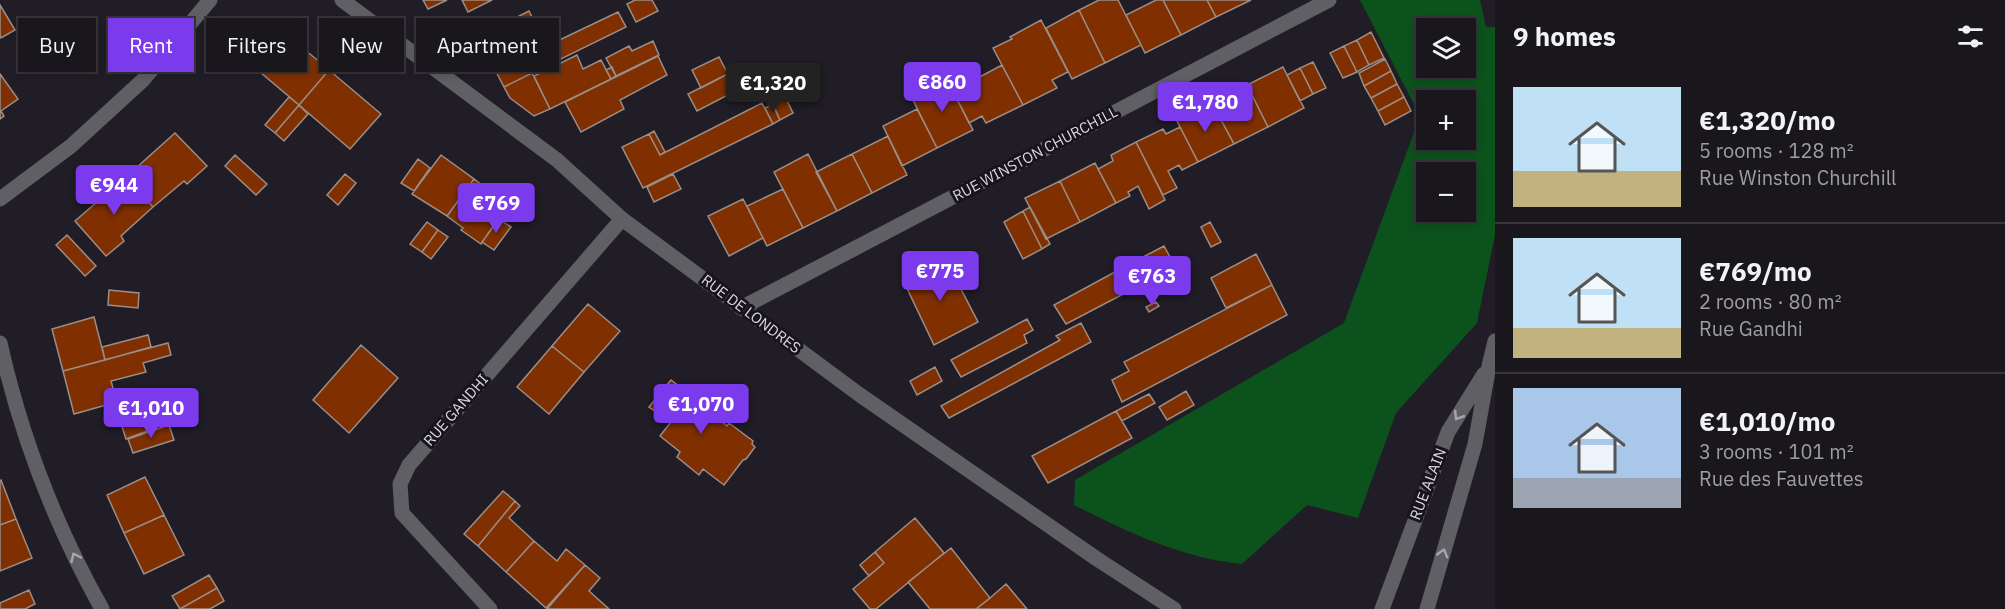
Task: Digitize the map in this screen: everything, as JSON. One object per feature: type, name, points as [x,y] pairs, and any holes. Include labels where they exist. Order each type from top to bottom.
[{"type":"street","points":[[0,199],[71,146],[143,80],[210,0]]},
{"type":"street","name":"RUE DE LONDRES","points":[[342,0],[557,160],[622,219],[869,402],[1097,559],[1174,609]]},
{"type":"street","name":"RUE WINSTON CHURCHILL","points":[[741,308],[1329,0]]},
{"type":"street","name":"RUE GANDHI","points":[[490,609],[402,513],[400,484],[409,465],[622,219]]},
{"type":"street","name":"RUE ALAIN","points":[[1427,609],[1475,444],[1495,341]]},
{"type":"street","points":[[0,343],[22,426],[51,507],[102,609]]},
{"type":"street","name":"RUE ALAIN","points":[[1382,609],[1448,432],[1489,366]]},
{"type":"green space","points":[[1360,0],[1480,0],[1486,27],[1495,27],[1495,235],[1477,323],[1396,413],[1358,518],[1307,505],[1242,564],[1176,550],[1114,525],[1074,505],[1075,480],[1344,323],[1416,127],[1416,150],[1476,150],[1476,90],[1416,90],[1416,108]]},
{"type":"building","points":[[423,0],[447,0],[428,9]]},
{"type":"building","points":[[462,0],[492,0],[468,12]]},
{"type":"building","points":[[635,0],[652,0],[658,11],[636,22],[627,4]]},
{"type":"building","points":[[1099,0],[1118,0],[1141,45],[1105,63],[1079,10]]},
{"type":"building","points":[[1156,0],[1163,0],[1181,35],[1145,53],[1126,15]]},
{"type":"building","points":[[1163,0],[1207,0],[1216,17],[1181,35]]},
{"type":"building","points":[[1207,0],[1251,0],[1216,17]]},
{"type":"building","points":[[0,5],[15,30],[1,38],[0,35]]},
{"type":"building","points":[[1079,10],[1105,63],[1072,79],[1046,28]]},
{"type":"building","points":[[529,11],[533,18],[515,18]]},
{"type":"building","points":[[618,12],[626,27],[559,60],[559,40]]},
{"type":"building","points":[[1041,20],[1068,72],[1052,80],[1057,88],[1023,105],[993,48]]},
{"type":"building","points":[[1371,32],[1384,58],[1369,65],[1357,40]]},
{"type":"building","points":[[1357,40],[1369,65],[1357,72],[1344,46]]},
{"type":"building","points":[[653,41],[659,55],[616,76],[606,58],[629,46],[632,51]]},
{"type":"building","points":[[1344,46],[1357,72],[1343,78],[1330,53]]},
{"type":"building","points":[[307,51],[319,62],[319,72],[327,72],[299,105],[260,72],[307,72]]},
{"type":"building","points":[[577,55],[583,69],[601,60],[611,79],[550,109],[534,76],[542,72],[559,72],[559,64]]},
{"type":"building","points":[[658,56],[667,75],[620,100],[624,109],[581,132],[565,102]]},
{"type":"building","points":[[719,57],[728,74],[701,88],[692,70]]},
{"type":"building","points":[[1385,59],[1391,71],[1364,86],[1359,73]]},
{"type":"building","points":[[1313,62],[1326,88],[1313,94],[1300,68]]},
{"type":"building","points":[[1002,65],[1023,105],[986,123],[982,116],[969,123],[953,91]]},
{"type":"building","points":[[743,66],[751,83],[697,111],[688,94]]},
{"type":"building","points":[[612,67],[616,76],[611,79],[606,70]]},
{"type":"building","points":[[1283,67],[1304,108],[1268,127],[1247,85]]},
{"type":"building","points":[[1300,68],[1313,94],[1300,101],[1287,75]]},
{"type":"building","points":[[1391,71],[1397,84],[1371,98],[1364,86]]},
{"type":"building","points":[[327,72],[331,72],[381,114],[350,149],[299,105]]},
{"type":"building","points":[[496,72],[534,72],[504,87]]},
{"type":"building","points":[[532,73],[550,109],[534,116],[510,98],[504,87]]},
{"type":"building","points":[[0,74],[18,99],[1,111],[4,116],[0,119]]},
{"type":"building","points":[[946,78],[973,130],[937,148],[911,96]]},
{"type":"building","points":[[1397,84],[1404,97],[1378,111],[1371,98]]},
{"type":"building","points":[[1247,85],[1268,127],[1234,144],[1212,103]]},
{"type":"building","points":[[783,93],[793,113],[780,120],[770,99]]},
{"type":"building","points":[[289,97],[299,105],[275,133],[265,125]]},
{"type":"building","points":[[1404,97],[1411,111],[1385,125],[1378,111]]},
{"type":"building","points":[[762,103],[773,124],[643,188],[622,147],[649,134],[660,155]]},
{"type":"building","points":[[1212,103],[1234,144],[1198,162],[1177,121]]},
{"type":"building","points":[[773,104],[780,120],[773,124],[765,108]]},
{"type":"building","points":[[299,105],[308,114],[284,141],[275,133]]},
{"type":"building","points":[[917,109],[937,148],[902,166],[883,126]]},
{"type":"building","points":[[1180,127],[1198,162],[1182,170],[1179,165],[1168,171],[1177,188],[1163,195],[1136,142],[1163,129],[1166,134]]},
{"type":"building","points":[[654,131],[665,152],[660,155],[649,134]]},
{"type":"building","points":[[175,133],[207,166],[187,184],[184,181],[153,207],[126,177]]},
{"type":"building","points":[[888,136],[907,175],[872,193],[852,154]]},
{"type":"building","points":[[1136,142],[1165,200],[1149,209],[1138,186],[1128,192],[1130,196],[1116,203],[1098,169],[1113,161],[1111,155]]},
{"type":"building","points":[[808,154],[837,211],[803,228],[774,172]]},
{"type":"building","points":[[852,154],[872,193],[837,211],[816,172]]},
{"type":"building","points":[[235,155],[267,184],[256,195],[225,166]]},
{"type":"building","points":[[441,155],[474,179],[447,216],[412,194]]},
{"type":"building","points":[[418,159],[430,168],[414,191],[401,183]]},
{"type":"building","points":[[1095,163],[1116,203],[1080,222],[1060,181]]},
{"type":"building","points":[[345,174],[356,183],[338,205],[327,195]]},
{"type":"building","points":[[673,174],[681,189],[654,202],[647,187]]},
{"type":"building","points":[[126,177],[153,207],[121,236],[124,241],[106,256],[75,221]]},
{"type":"building","points":[[474,179],[508,204],[481,244],[461,230],[463,228],[447,216]]},
{"type":"building","points":[[1060,181],[1080,222],[1046,239],[1025,198]]},
{"type":"building","points":[[783,189],[803,228],[767,246],[747,206]]},
{"type":"building","points":[[743,199],[763,238],[729,256],[708,216]]},
{"type":"building","points":[[1030,207],[1050,244],[1042,249],[1023,211]]},
{"type":"building","points":[[1023,211],[1042,249],[1023,259],[1004,222]]},
{"type":"building","points":[[499,219],[511,227],[494,250],[482,242]]},
{"type":"building","points":[[427,222],[438,230],[422,252],[410,244]]},
{"type":"building","points":[[1210,222],[1221,242],[1211,247],[1201,227]]},
{"type":"building","points":[[438,230],[448,237],[431,259],[422,252]]},
{"type":"building","points":[[67,235],[96,266],[85,276],[56,245]]},
{"type":"building","points":[[1164,246],[1170,257],[1130,278],[1124,267]]},
{"type":"building","points":[[1256,254],[1272,285],[1226,308],[1211,278]]},
{"type":"building","points":[[944,257],[948,264],[941,268],[937,261]]},
{"type":"building","points":[[937,261],[941,268],[948,264],[978,322],[934,345],[903,280]]},
{"type":"building","points":[[1124,267],[1135,288],[1066,324],[1054,305]]},
{"type":"building","points":[[1272,285],[1287,315],[1122,402],[1112,380],[1129,371],[1124,362]]},
{"type":"building","points":[[109,290],[139,293],[138,308],[108,305]]},
{"type":"building","points":[[1156,302],[1159,306],[1149,312],[1146,307]]},
{"type":"building","points":[[588,304],[620,331],[584,372],[552,346]]},
{"type":"building","points":[[94,317],[105,360],[63,371],[52,329]]},
{"type":"building","points":[[1027,319],[1033,330],[1024,335],[1027,343],[961,377],[951,360]]},
{"type":"building","points":[[1081,323],[1091,342],[949,418],[941,406],[1060,340],[1056,336]]},
{"type":"building","points":[[148,335],[151,347],[105,360],[102,347]]},
{"type":"building","points":[[168,343],[171,355],[143,363],[146,372],[111,381],[117,402],[74,414],[63,371]]},
{"type":"building","points":[[361,345],[398,378],[349,433],[313,400]]},
{"type":"building","points":[[552,346],[584,372],[549,414],[517,387]]},
{"type":"building","points":[[935,367],[942,381],[917,395],[910,381]]},
{"type":"building","points":[[671,380],[712,411],[711,413],[727,426],[729,423],[753,441],[752,444],[755,447],[724,485],[703,469],[699,475],[677,457],[680,452],[660,436],[671,422],[649,407]]},
{"type":"building","points":[[1186,391],[1194,405],[1167,420],[1159,407]]},
{"type":"building","points":[[1149,394],[1155,403],[1122,421],[1116,411]]},
{"type":"building","points":[[144,398],[155,428],[126,439],[116,408]]},
{"type":"building","points":[[1116,411],[1132,438],[1048,483],[1032,456]]},
{"type":"building","points":[[169,425],[174,440],[133,453],[128,439]]},
{"type":"building","points":[[145,477],[164,515],[124,533],[107,495]]},
{"type":"building","points":[[0,481],[16,519],[0,525]]},
{"type":"building","points":[[503,491],[515,501],[478,546],[464,534]]},
{"type":"building","points":[[515,501],[520,506],[509,518],[534,541],[506,572],[478,546]]},
{"type":"building","points":[[164,515],[184,555],[144,574],[124,533]]},
{"type":"building","points":[[915,518],[944,553],[876,609],[870,609],[853,589],[884,563],[875,552]]},
{"type":"building","points":[[16,519],[32,558],[0,571],[0,525]]},
{"type":"building","points":[[534,541],[557,561],[566,549],[585,565],[546,608],[506,572]]},
{"type":"building","points":[[951,548],[990,598],[976,609],[930,609],[908,582]]},
{"type":"building","points":[[875,552],[884,563],[869,576],[860,565]]},
{"type":"building","points":[[585,565],[600,578],[589,591],[609,609],[547,609]]},
{"type":"building","points":[[209,575],[217,588],[180,609],[172,596]]},
{"type":"building","points":[[1006,584],[1027,609],[976,609],[990,598]]},
{"type":"building","points":[[217,588],[224,601],[210,609],[180,609]]},
{"type":"building","points":[[29,590],[35,604],[25,609],[0,609],[0,603]]}]
